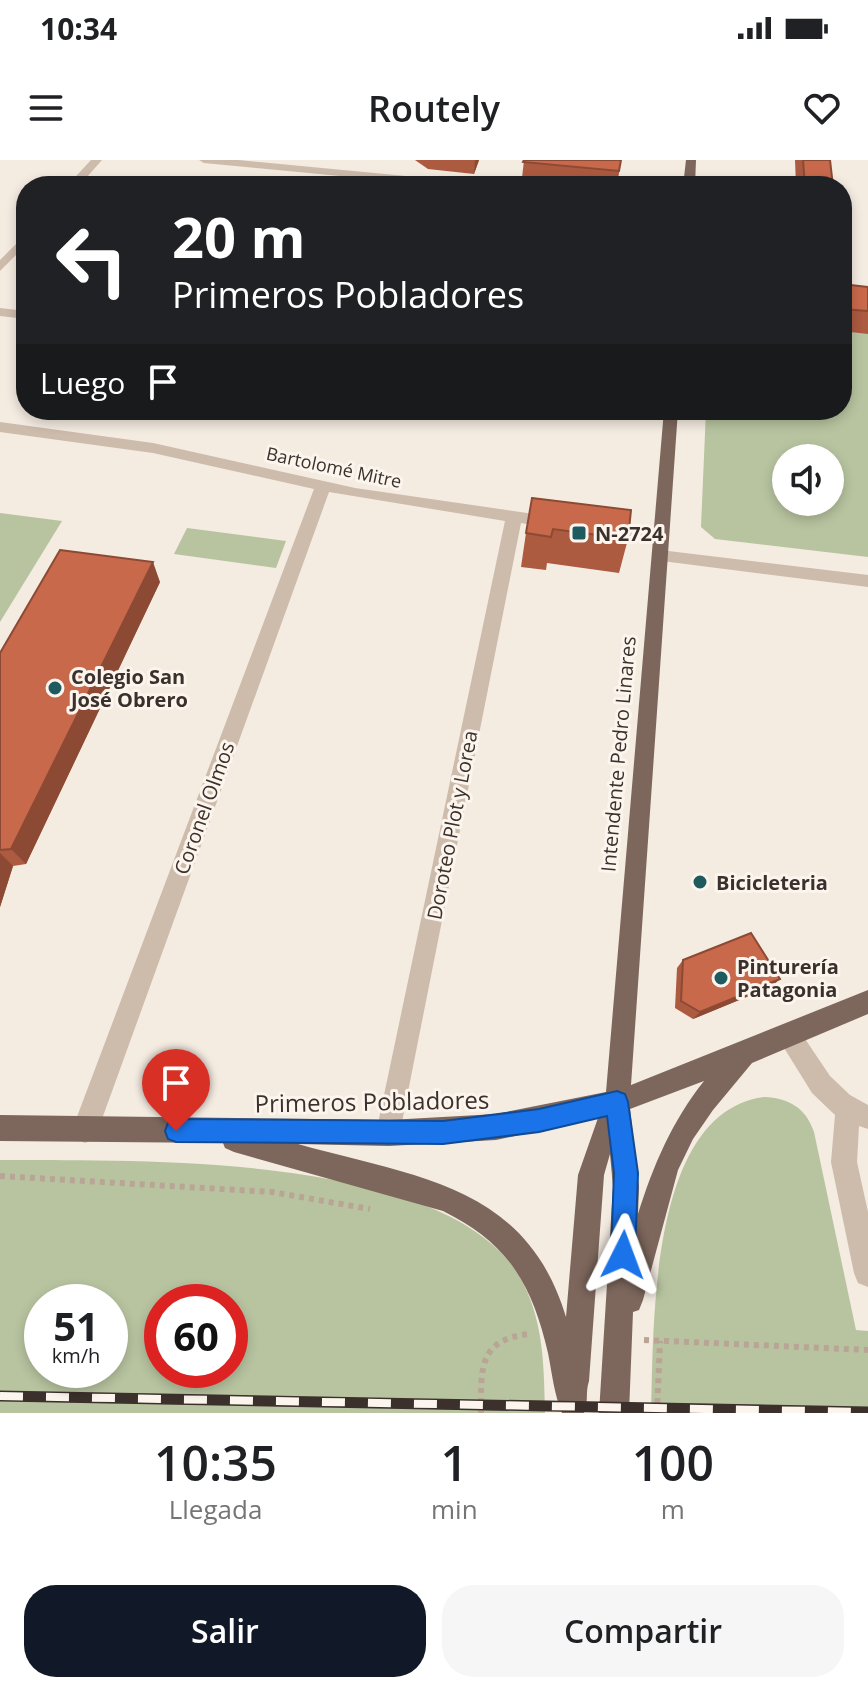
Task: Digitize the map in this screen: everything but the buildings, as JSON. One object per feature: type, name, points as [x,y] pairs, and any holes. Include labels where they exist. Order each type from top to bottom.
[{"type":"main road","name":"Intendente Pedro Linares","points":[[614,1413],[626,1187],[617,1102],[670,420]]},
{"type":"main road","name":"Primeros Pobladores","points":[[0,1128],[389,1133],[496,1127],[617,1102],[744,1054],[868,1002]]},
{"type":"main road","points":[[619,1338],[659,1187],[675,1148],[696,1111],[744,1054]]},
{"type":"main road","name":"Intendente Pedro Linares","points":[[573,1409],[591,1175],[617,1102]]},
{"type":"main road","points":[[207,1131],[447,1199],[497,1225],[521,1252],[541,1284],[555,1319],[573,1409]]},
{"type":"street","points":[[82,176],[97,160]]},
{"type":"street","points":[[204,160],[380,176]]},
{"type":"street","points":[[0,267],[16,249]]},
{"type":"street","name":"Bartolomé Mitre","points":[[0,427],[153,448],[323,487],[580,526],[661,546],[868,581]]},
{"type":"street","name":"Coronel Olmos","points":[[85,1130],[323,487]]},
{"type":"street","name":"Doroteo Plot y Lorea","points":[[389,1133],[514,517]]},
{"type":"street","points":[[789,1035],[831,1099],[858,1114],[843,1136],[844,1162],[868,1273]]},
{"type":"path","points":[[0,1176],[272,1192],[381,1212]]},
{"type":"path","points":[[481,1413],[481,1369],[493,1345],[519,1334],[541,1334]]},
{"type":"path","points":[[657,1413],[656,1340],[868,1350]]},
{"type":"green space","points":[[852,307],[868,309],[868,557],[715,539],[701,527],[706,420],[852,420]]},
{"type":"green space","points":[[0,513],[62,521],[0,622]]},
{"type":"green space","points":[[187,528],[286,541],[276,568],[174,554]]},
{"type":"green space","points":[[764,1097],[795,1106],[814,1132],[856,1330],[868,1331],[868,1413],[651,1413],[657,1280],[665,1229],[678,1181],[698,1141],[726,1111]]},
{"type":"green space","points":[[0,1160],[205,1164],[285,1172],[362,1186],[431,1208],[487,1240],[523,1283],[535,1314],[542,1347],[545,1413],[0,1413]]},
{"type":"railway","points":[[0,1396],[868,1412]]},
{"type":"place","name":"N-2724","points":[[579,533]]},
{"type":"place","name":"Colegio San José Obrero","points":[[55,688]]},
{"type":"place","name":"Bicicleteria","points":[[700,882]]},
{"type":"place","name":"Pinturería Patagonia","points":[[721,978]]},
{"type":"route","points":[[176,1131],[443,1133],[539,1121],[617,1102],[626,1173],[623,1255]]}]
